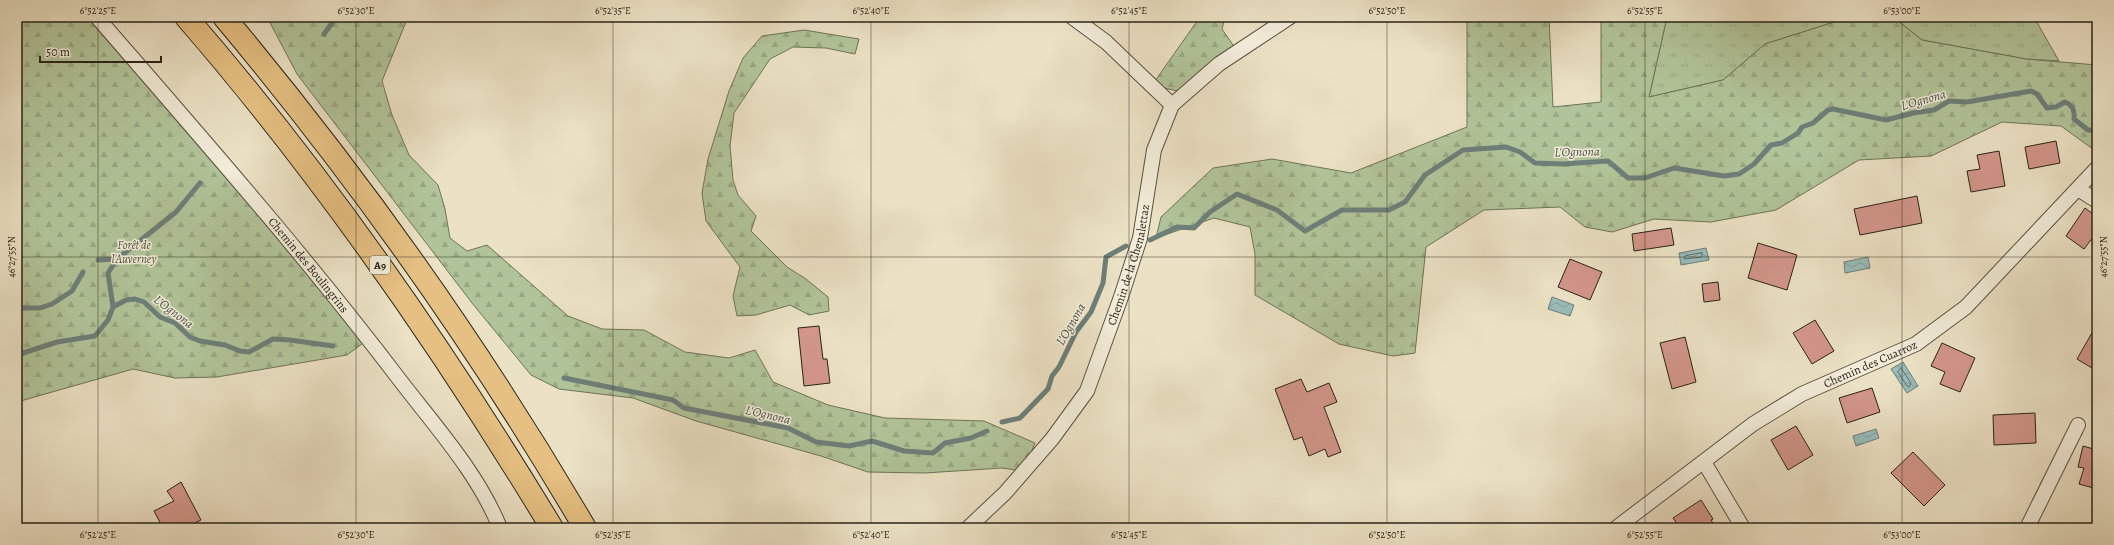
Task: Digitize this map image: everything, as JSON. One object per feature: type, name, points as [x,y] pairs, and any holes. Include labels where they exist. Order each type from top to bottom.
[{"type":"highway","name":"A9","points":[[186,17],[288,142],[374,256],[468,393],[552,528]]},
{"type":"highway","name":"A9","points":[[224,17],[311,123],[423,276],[512,407],[585,528]]},
{"type":"street","name":"Chemin des Boulingrins","points":[[97,17],[285,235],[361,329],[483,492],[500,528]]},
{"type":"street","points":[[1072,17],[1106,42],[1172,105]]},
{"type":"street","name":"Chemin de la Chenalettaz","points":[[968,528],[1015,482],[1052,439],[1087,391],[1119,305],[1140,238],[1154,150],[1172,105],[1219,64],[1290,17]]},
{"type":"street","name":"Chemin des Cuarroz","points":[[1616,528],[1753,424],[1802,394],[1916,344],[1941,327],[1966,307],[2097,168]]},
{"type":"street","points":[[2078,189],[2097,201]]},
{"type":"street","points":[[2027,528],[2078,425]]},
{"type":"street","points":[[1704,462],[1743,528]]},
{"type":"green space","name":"Forêt de l'Auverney","points":[[17,17],[87,17],[366,341],[347,355],[217,377],[175,378],[133,369],[17,402]]},
{"type":"green space","points":[[267,17],[408,17],[382,81],[392,115],[409,155],[438,185],[445,209],[450,238],[467,251],[487,245],[568,316],[602,329],[644,330],[685,352],[729,358],[755,350],[773,382],[828,405],[885,418],[984,421],[1035,443],[1024,471],[1002,468],[925,473],[868,472],[821,456],[696,421],[633,398],[559,389],[531,375],[472,303],[297,74]]},
{"type":"green space","points":[[1200,17],[1225,17],[1222,29],[1233,45],[1233,50],[1178,91],[1164,88],[1155,81]]},
{"type":"green space","points":[[1467,17],[1549,17],[1553,107],[1601,102],[1601,17],[1667,17],[1649,97],[1723,80],[1765,44],[1850,17],[1893,17],[1922,40],[2026,59],[2097,65],[2097,152],[2061,126],[2002,122],[1931,156],[1859,160],[1776,210],[1711,222],[1654,219],[1612,232],[1585,227],[1560,207],[1484,210],[1426,247],[1415,353],[1393,356],[1339,344],[1255,295],[1255,254],[1250,227],[1214,218],[1156,238],[1161,217],[1213,168],[1272,159],[1351,173],[1467,127]]},
{"type":"green space","points":[[1667,17],[1850,17],[1765,44],[1723,80],[1649,97]]},
{"type":"green space","points":[[1893,17],[2034,17],[2059,61],[2026,59],[1922,40]]},
{"type":"green space","points":[[804,30],[859,39],[855,54],[826,48],[793,47],[770,59],[734,113],[730,146],[733,180],[738,195],[756,216],[751,231],[787,267],[806,279],[828,297],[829,311],[809,315],[790,305],[756,315],[737,316],[733,296],[740,267],[706,221],[702,193],[708,159],[729,91],[743,58],[762,36]]},
{"type":"water","points":[[1706,248],[1709,260],[1681,265],[1679,253]]},
{"type":"water","points":[[1868,257],[1870,268],[1845,273],[1844,262]]},
{"type":"water","points":[[1552,297],[1574,305],[1570,316],[1548,309]]},
{"type":"water","points":[[1903,362],[1918,386],[1907,393],[1891,369]]},
{"type":"water","points":[[1876,429],[1879,438],[1856,446],[1853,436]]},
{"type":"building","points":[[2056,141],[2060,163],[2029,169],[2025,147]]},
{"type":"building","points":[[1999,151],[2005,186],[1971,192],[1967,171],[1980,169],[1977,155]]},
{"type":"building","points":[[1917,196],[1922,223],[1860,235],[1854,209]]},
{"type":"building","points":[[2085,208],[2097,217],[2097,232],[2084,249],[2066,236]]},
{"type":"building","points":[[1671,228],[1674,245],[1634,251],[1632,234]]},
{"type":"building","points":[[1758,243],[1797,255],[1787,290],[1748,278]]},
{"type":"building","points":[[1570,259],[1602,272],[1590,300],[1558,287]]},
{"type":"building","points":[[1718,282],[1720,300],[1704,302],[1702,284]]},
{"type":"building","points":[[1815,320],[1834,351],[1812,364],[1793,333]]},
{"type":"building","points":[[2097,324],[2097,371],[2077,359]]},
{"type":"building","points":[[819,326],[823,359],[827,359],[830,383],[804,386],[798,328]]},
{"type":"building","points":[[1685,337],[1696,382],[1672,389],[1660,343]]},
{"type":"building","points":[[1942,343],[1975,358],[1960,392],[1940,384],[1945,372],[1931,366]]},
{"type":"building","points":[[1301,379],[1307,392],[1329,383],[1337,402],[1324,407],[1341,452],[1328,457],[1325,449],[1309,456],[1302,437],[1294,440],[1275,389]]},
{"type":"building","points":[[1872,388],[1880,412],[1847,423],[1839,398]]},
{"type":"building","points":[[2035,413],[2036,443],[1994,445],[1993,415]]},
{"type":"building","points":[[1796,426],[1813,455],[1788,470],[1771,440]]},
{"type":"building","points":[[2083,446],[2097,450],[2097,489],[2079,484],[2084,468],[2078,467]]},
{"type":"building","points":[[1913,452],[1945,485],[1924,506],[1891,473]]},
{"type":"building","points":[[181,482],[201,520],[184,528],[163,528],[154,511],[174,501],[167,491]]},
{"type":"building","points":[[1701,500],[1713,519],[1711,520],[1716,528],[1680,528],[1673,518]]},
{"type":"waterway","points":[[324,34],[332,23],[333,17]]},
{"type":"waterway","name":"L'Ognona","points":[[1150,240],[1177,227],[1194,228],[1210,212],[1237,194],[1277,210],[1305,231],[1342,210],[1389,210],[1405,202],[1425,175],[1463,150],[1506,147],[1520,152],[1535,163],[1563,164],[1608,161],[1628,178],[1645,178],[1674,168],[1724,176],[1739,174],[1754,164],[1771,145],[1782,143],[1798,133],[1802,127],[1813,123],[1828,110],[1833,109],[1886,120],[1913,113],[1934,110],[1949,101],[1967,102],[2031,91],[2037,94],[2047,108],[2056,107],[2065,102],[2068,103],[2073,109],[2074,119],[2088,130],[2097,131]]},
{"type":"waterway","points":[[113,307],[108,273],[117,259],[176,212],[200,183]]},
{"type":"waterway","name":"L'Ognona","points":[[1002,422],[1020,418],[1048,389],[1052,376],[1059,367],[1076,332],[1091,312],[1103,283],[1106,257],[1126,246]]},
{"type":"waterway","points":[[98,260],[117,259]]},
{"type":"waterway","points":[[17,308],[40,308],[52,304],[72,291],[83,272]]},
{"type":"waterway","name":"L'Ognona","points":[[17,355],[57,342],[95,336],[108,320],[113,307],[126,300],[135,299],[144,302],[160,317],[175,323],[190,337],[200,341],[225,345],[240,351],[249,352],[273,339],[333,346]]},
{"type":"waterway","name":"L'Ognona","points":[[564,378],[673,400],[684,408],[788,428],[816,442],[849,446],[872,441],[904,451],[933,453],[945,443],[971,438],[987,431]]}]
